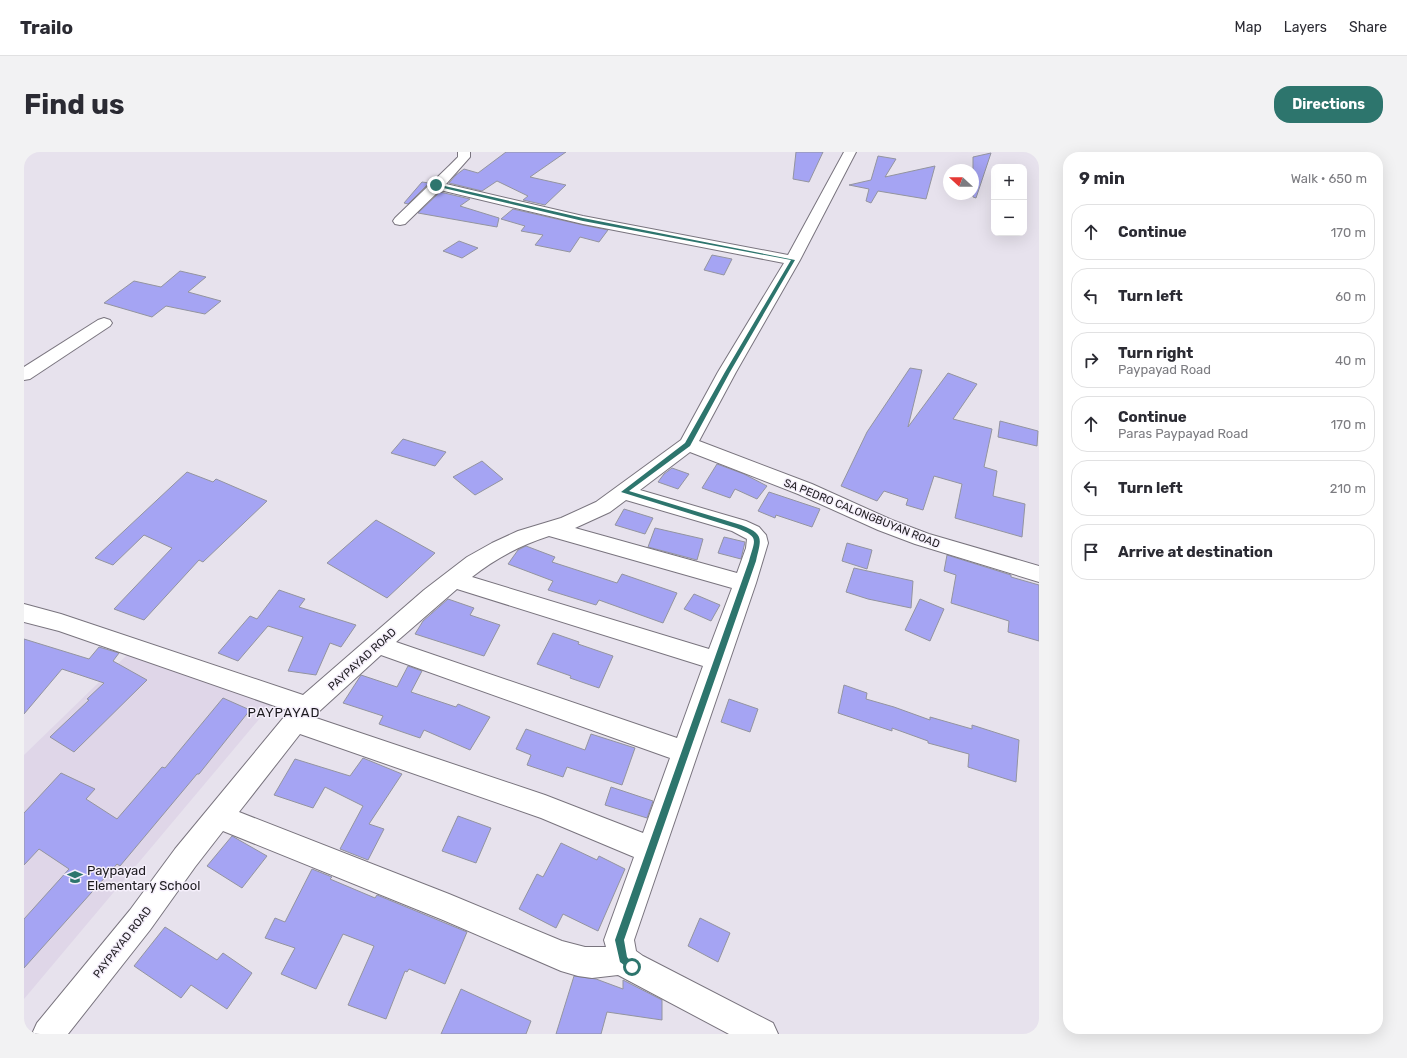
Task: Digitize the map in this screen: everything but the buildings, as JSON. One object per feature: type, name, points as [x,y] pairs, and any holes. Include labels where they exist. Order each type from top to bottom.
[{"type":"street","points":[[400,221],[462,160],[464,157],[464,152]]},
{"type":"street","points":[[688,444],[727,372],[793,260],[850,152]]},
{"type":"street","points":[[436,185],[576,218],[793,260]]},
{"type":"street","points":[[24,375],[104,322]]},
{"type":"street","name":"PAYPAYAD ROAD","points":[[48,1034],[140,920],[185,858],[301,715],[432,596],[474,563],[499,548],[524,536],[550,528],[603,507],[688,444]]},
{"type":"street","name":"SA PEDRO CALONGBUYAN ROAD","points":[[688,444],[805,489],[885,525],[914,536],[951,549],[1038,575]]},
{"type":"street","points":[[624,492],[739,526],[756,535],[758,545],[619,940],[623,959],[632,967],[762,1034]]},
{"type":"street","points":[[550,528],[745,583]]},
{"type":"street","points":[[453,580],[717,661]]},
{"type":"street","points":[[24,612],[62,623],[545,807],[651,850]]},
{"type":"street","points":[[378,645],[686,752]]},
{"type":"street","points":[[219,817],[449,908],[567,958],[579,962],[596,964],[623,959]]},
{"type":"shaded area","name":"Paypayad Elementary School","points":[[127,655],[271,705],[24,999],[24,755]]},
{"type":"place","name":"Paypayad Elementary School","points":[[75,877]]},
{"type":"district","name":"PAYPAYAD","points":[[284,712]]},
{"type":"route","points":[[436,185],[583,220],[793,260],[727,372],[688,444],[624,492],[739,526],[756,535],[758,540],[758,545],[619,940],[623,959],[632,967]]}]
